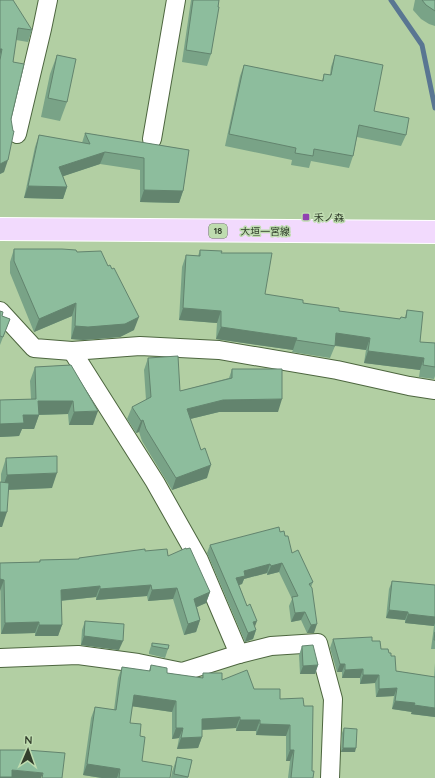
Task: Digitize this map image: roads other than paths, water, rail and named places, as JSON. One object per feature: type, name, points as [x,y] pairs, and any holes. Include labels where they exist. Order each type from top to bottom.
[{"type":"main road","name":"大垣一宮線","points":[[0,229],[435,232]]},
{"type":"street","points":[[17,134],[48,0]]},
{"type":"street","points":[[152,139],[176,0]]},
{"type":"street","points":[[0,311],[34,348],[72,351],[140,346],[219,350],[337,370],[409,386],[435,390]]},
{"type":"street","points":[[72,351],[155,482],[199,560],[239,654]]},
{"type":"street","points":[[0,658],[78,655],[138,663],[182,672],[239,654],[271,646],[318,643],[333,699],[330,778]]},
{"type":"waterway","points":[[391,0],[422,45],[435,108]]},
{"type":"place","name":"禾ノ森","points":[[306,217]]}]
